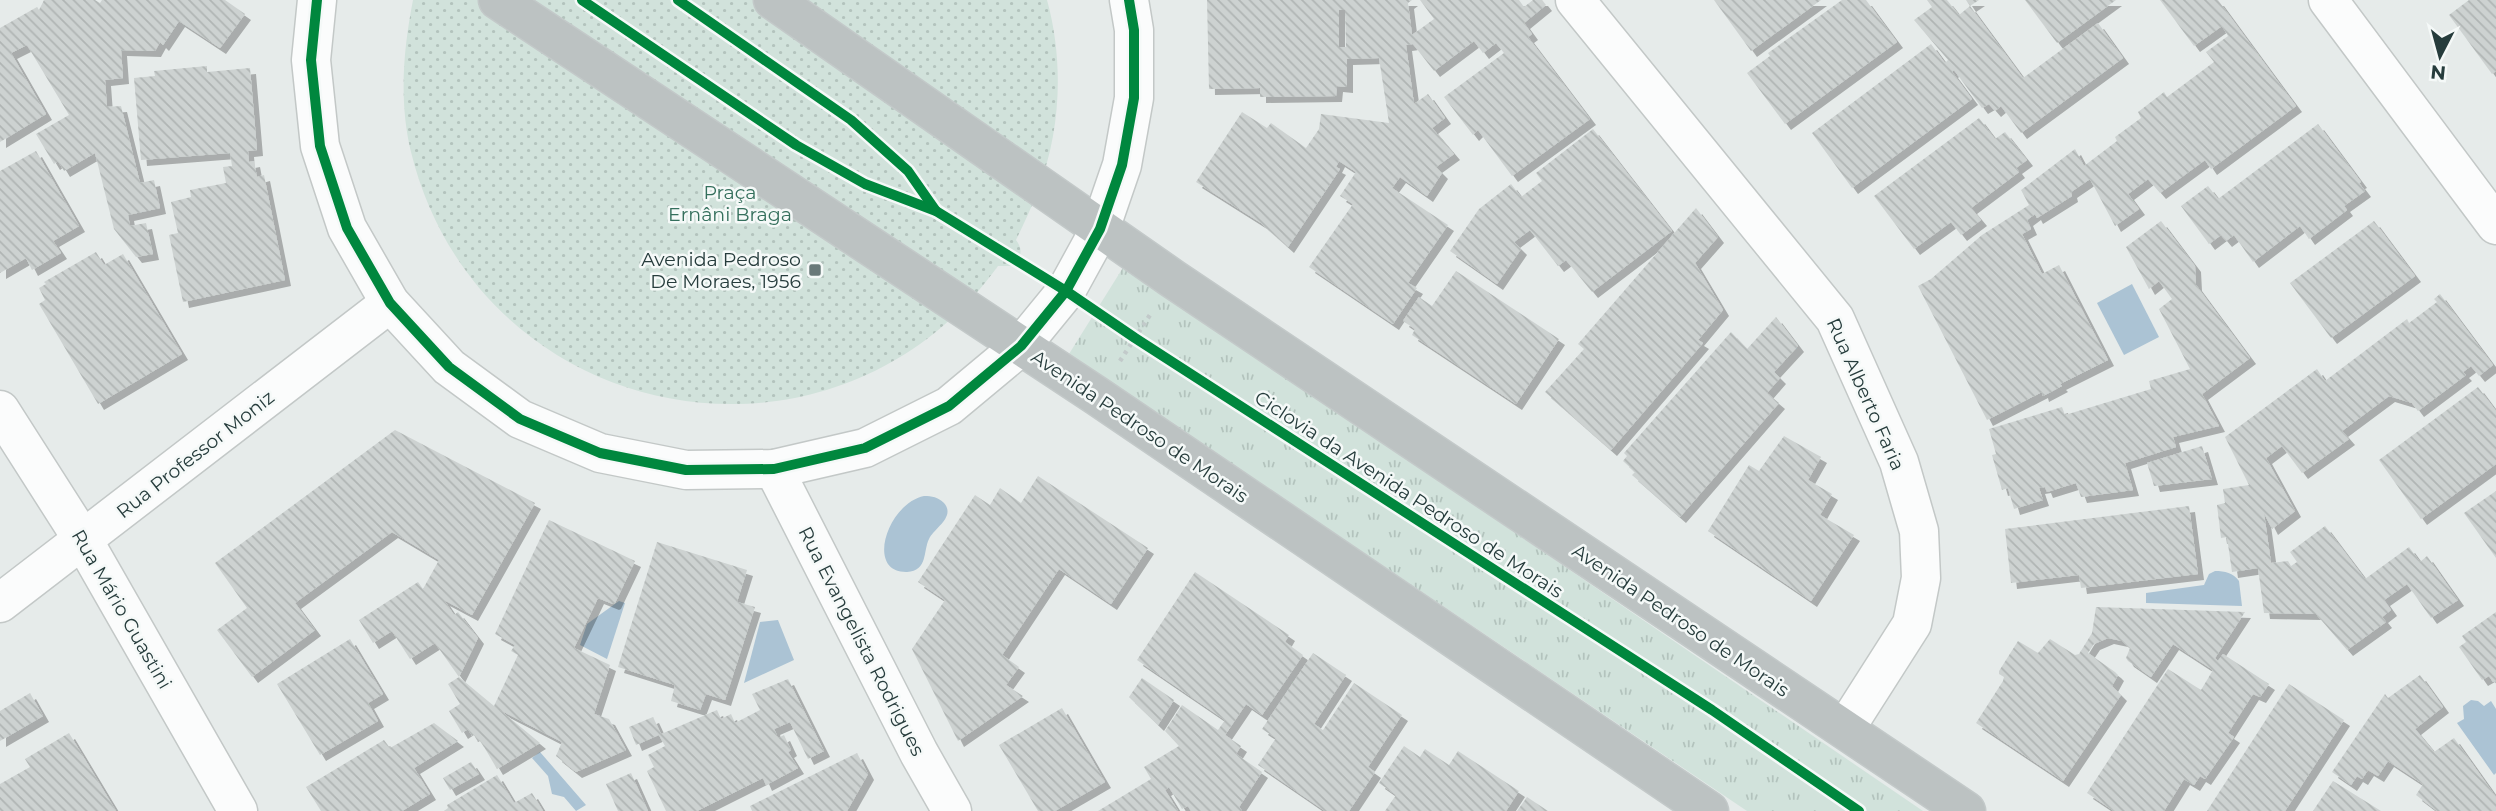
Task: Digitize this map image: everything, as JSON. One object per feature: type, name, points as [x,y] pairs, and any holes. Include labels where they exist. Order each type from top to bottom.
[{"type":"highway","name":"Avenida Pedroso de Morais","points":[[498,0],[1097,396],[1709,811]]},
{"type":"highway","name":"Avenida Pedroso de Morais","points":[[774,0],[1173,279],[1966,811]]},
{"type":"street","points":[[317,0],[311,61],[320,146],[347,228],[390,303],[449,368],[520,419],[600,453],[686,470],[774,469],[865,447],[949,406],[1021,346],[1066,291],[1100,229],[1122,165],[1133,99],[1134,30],[1129,0]]},
{"type":"street","name":"Rua Alberto Faria","points":[[1575,0],[1835,319],[1899,462],[1919,531],[1921,578],[1912,624],[1844,729]]},
{"type":"street","points":[[2328,0],[2496,225]]},
{"type":"street","name":"Rua Professor Moniz","points":[[0,603],[390,303]]},
{"type":"street","name":"Rua Mário Guastini","points":[[0,410],[83,540],[238,811]]},
{"type":"street","name":"Rua Evangelista Rodrigues","points":[[774,469],[919,753],[952,811]]},
{"type":"path","points":[[1097,396],[1173,279]]},
{"type":"path","points":[[1123,330],[1146,345]]},
{"type":"green space","name":"Praça Ernâni Braga","points":[[413,0],[1047,0],[1056,47],[1058,96],[1046,167],[1016,240],[1021,251],[1019,257],[1011,266],[998,266],[928,338],[846,383],[757,403],[668,398],[583,369],[508,318],[449,245],[411,152],[407,133],[404,76]]},
{"type":"green space","points":[[1124,266],[1923,811],[1747,811],[1069,354]]},
{"type":"water","points":[[2132,284],[2159,337],[2124,355],[2097,303]]},
{"type":"water","points":[[924,496],[935,497],[944,503],[947,508],[946,518],[929,539],[924,560],[918,568],[907,572],[894,569],[887,562],[884,551],[891,524],[900,511]]},
{"type":"water","points":[[2215,571],[2228,573],[2239,581],[2242,606],[2146,603],[2146,593],[2204,585],[2209,574]]},
{"type":"water","points":[[619,601],[625,603],[607,659],[580,645],[587,624]]},
{"type":"water","points":[[778,620],[794,660],[744,683],[760,622]]},
{"type":"water","points":[[2471,700],[2484,706],[2491,701],[2496,709],[2494,775],[2457,723],[2464,719],[2463,706]]},
{"type":"water","points":[[540,752],[586,805],[576,811],[564,797],[552,794],[548,776],[532,758]]},
{"type":"building","points":[[44,0],[95,0],[100,3],[102,0],[225,0],[245,14],[220,48],[179,21],[163,45],[160,42],[155,51],[121,50],[123,78],[105,80],[107,107],[121,106],[140,183],[154,180],[160,208],[128,215],[130,226],[146,223],[153,254],[136,257],[114,229],[95,153],[64,171],[58,161],[54,164],[36,134],[69,115],[27,45],[11,53],[46,114],[0,142],[0,28],[37,7],[39,10]]},
{"type":"building","points":[[1207,0],[1412,0],[1408,3],[1412,35],[1434,19],[1420,0],[1519,0],[1524,7],[1533,0],[1542,0],[1546,5],[1524,23],[1532,34],[1528,37],[1590,119],[1512,176],[1478,130],[1473,135],[1444,97],[1504,53],[1496,43],[1483,53],[1474,41],[1434,71],[1413,44],[1406,45],[1414,104],[1428,94],[1445,118],[1432,128],[1454,154],[1436,167],[1442,173],[1427,196],[1400,177],[1392,188],[1448,225],[1408,283],[1417,288],[1393,324],[1309,267],[1353,204],[1340,196],[1356,172],[1339,161],[1336,167],[1340,169],[1288,247],[1261,223],[1196,182],[1242,112],[1267,128],[1271,123],[1306,148],[1319,129],[1321,114],[1389,123],[1379,58],[1347,59],[1347,87],[1337,86],[1336,96],[1260,97],[1260,88],[1209,89]],"holes":[[[1339,10],[1345,10],[1346,47],[1339,47]]]},
{"type":"building","points":[[1714,0],[1821,0],[1751,51]]},
{"type":"building","points":[[1842,0],[1866,0],[1897,42],[1785,124],[1747,73],[1770,56],[1768,53]]},
{"type":"building","points":[[1927,0],[1947,0],[1959,15],[1970,6],[2023,78],[2098,23],[2123,58],[2021,133],[2001,106],[1995,111],[1989,104],[1982,108],[1954,70],[1952,72],[1972,99],[1852,188],[1812,133],[1931,44],[1945,63],[1948,60],[1914,20],[1932,7]]},
{"type":"building","points":[[1966,0],[1979,0],[1970,6]]},
{"type":"building","points":[[2025,0],[2116,0],[2057,43]]},
{"type":"building","points":[[2160,0],[2218,0],[2296,106],[2211,169],[2205,160],[2160,193],[2148,179],[2128,194],[2139,209],[2115,226],[2090,179],[2071,192],[2072,196],[2037,218],[2035,214],[2027,220],[2031,229],[2022,234],[2042,274],[2059,265],[2108,360],[2060,384],[2062,386],[2043,396],[2042,392],[1987,420],[1918,286],[1931,279],[1982,235],[2029,205],[2021,190],[2075,149],[2084,166],[2117,141],[2115,137],[2141,118],[2138,112],[2164,92],[2167,97],[2214,62],[2206,52],[2228,36],[2222,26],[2194,46]]},
{"type":"building","points":[[2469,0],[2496,0],[2496,71],[2492,74],[2449,15]]},
{"type":"building","points":[[207,66],[207,72],[250,68],[257,150],[248,151],[249,162],[254,161],[257,177],[264,175],[285,280],[183,302],[169,235],[178,233],[171,202],[191,197],[190,190],[226,183],[223,167],[232,166],[230,153],[141,160],[134,78],[155,76],[154,71]]},
{"type":"building","points":[[1979,118],[1995,139],[2005,132],[2027,160],[2016,168],[2019,172],[1971,208],[1981,220],[1961,235],[1951,222],[1914,249],[1874,196]]},
{"type":"building","points":[[2318,124],[2365,191],[2344,206],[2347,210],[2309,239],[2300,226],[2253,262],[2234,235],[2226,241],[2221,235],[2209,244],[2181,206],[2208,186],[2218,199]]},
{"type":"building","points":[[1593,129],[1672,231],[1592,292],[1566,260],[1558,266],[1530,230],[1514,242],[1521,249],[1497,284],[1450,251],[1479,209],[1511,184],[1521,197],[1542,181],[1536,173]]},
{"type":"building","points":[[36,151],[79,226],[53,241],[61,253],[32,270],[26,258],[0,273],[0,171]]},
{"type":"building","points":[[1696,208],[1718,237],[1695,263],[1723,310],[1698,340],[1703,343],[1611,450],[1545,392],[1584,349],[1578,344]]},
{"type":"building","points":[[2161,221],[2195,266],[2196,285],[2250,358],[2202,394],[2219,426],[2173,437],[2176,447],[2125,463],[2133,490],[2081,497],[2076,483],[2047,492],[2045,487],[2039,488],[2043,500],[2014,509],[2008,488],[2002,490],[1992,455],[1996,454],[1989,429],[2062,407],[2065,415],[2151,389],[2149,381],[2190,369],[2159,309],[2172,299],[2159,281],[2149,289],[2126,247]]},
{"type":"building","points":[[2374,221],[2415,276],[2331,338],[2290,283]]},
{"type":"building","points":[[96,252],[104,265],[123,254],[182,354],[98,404],[39,304],[45,300],[39,288],[46,284],[44,282]]},
{"type":"building","points":[[1456,271],[1559,339],[1516,404],[1412,335],[1415,329],[1403,321],[1419,297],[1432,306]]},
{"type":"building","points":[[2440,294],[2493,365],[2479,376],[2471,366],[2463,372],[2466,375],[2418,411],[2412,403],[2389,396],[2342,431],[2349,439],[2302,473],[2282,446],[2266,458],[2295,511],[2272,529],[2264,513],[2271,563],[2288,561],[2291,566],[2297,562],[2290,552],[2325,526],[2365,579],[2409,547],[2420,562],[2427,556],[2458,600],[2431,618],[2407,584],[2384,600],[2391,610],[2382,617],[2386,622],[2347,650],[2316,614],[2264,613],[2258,568],[2232,572],[2227,537],[2221,538],[2217,505],[2225,503],[2223,489],[2249,485],[2225,437],[2317,369],[2325,381],[2407,319],[2409,323],[2437,302],[2434,299]]},
{"type":"building","points":[[1776,317],[1798,346],[1774,372],[1780,378],[1767,393],[1779,403],[1680,517],[1632,475],[1635,472],[1623,461],[1627,456],[1624,453],[1731,332],[1747,349]]},
{"type":"building","points":[[2478,387],[2496,411],[2496,464],[2421,519],[2379,460]]},
{"type":"building","points":[[395,430],[535,503],[472,615],[444,600],[454,615],[458,612],[478,638],[459,677],[435,643],[410,659],[392,631],[373,643],[359,620],[418,582],[423,589],[439,560],[392,532],[295,603],[315,630],[252,677],[217,630],[247,608],[215,563]]},
{"type":"building","points":[[1784,436],[1821,457],[1808,480],[1832,494],[1820,515],[1854,535],[1811,601],[1708,531],[1749,465],[1759,471]]},
{"type":"building","points":[[2202,446],[2212,479],[2154,486],[2147,463]]},
{"type":"building","points":[[1038,476],[1148,548],[1111,604],[1059,569],[1002,655],[1019,667],[1006,685],[1023,696],[958,741],[912,649],[945,600],[918,582],[975,495],[990,505],[1000,488],[1021,503]]},
{"type":"building","points":[[2496,491],[2496,558],[2464,513]]},
{"type":"building","points":[[2189,506],[2198,574],[2081,588],[2079,575],[2011,583],[2005,529]]},
{"type":"building","points":[[549,520],[635,561],[615,603],[598,598],[574,648],[610,665],[594,714],[609,719],[626,750],[576,772],[556,756],[562,742],[500,710],[540,743],[497,769],[480,740],[472,736],[468,729],[462,733],[449,711],[460,704],[448,684],[459,677],[494,706],[518,655],[511,651],[515,645],[495,634]]},
{"type":"building","points":[[657,542],[747,570],[737,602],[755,607],[725,700],[706,694],[700,710],[671,701],[675,685],[618,667]]},
{"type":"building","points":[[1195,572],[1289,635],[1285,642],[1303,655],[1262,715],[1246,704],[1225,735],[1241,746],[1236,754],[1262,772],[1239,807],[1242,811],[1191,811],[1188,806],[1182,809],[1169,787],[1165,790],[1178,811],[1098,811],[1151,779],[1144,767],[1179,746],[1165,731],[1182,705],[1218,730],[1225,720],[1137,660]]},
{"type":"building","points":[[2096,607],[2245,612],[2215,658],[2218,661],[2223,654],[2269,684],[2260,697],[2253,694],[2228,733],[2234,737],[2205,779],[2200,776],[2194,785],[2184,779],[2164,811],[2114,811],[2087,793],[2168,669],[2201,690],[2213,670],[2173,644],[2151,677],[2128,661],[2126,658],[2130,648],[2122,641],[2108,638],[2094,644],[2088,653],[2118,675],[2112,686],[2121,695],[2063,781],[1976,723],[2003,681],[2004,677],[1999,671],[2018,641],[2038,653],[2050,639],[2075,655],[2079,654],[2092,633]]},
{"type":"building","points":[[2496,612],[2496,681],[2493,682],[2489,676],[2482,680],[2459,647],[2466,642],[2462,636]]},
{"type":"building","points":[[350,639],[383,694],[368,703],[378,721],[320,755],[277,684]]},
{"type":"building","points":[[1313,653],[1346,675],[1314,724],[1323,730],[1354,683],[1402,715],[1368,767],[1375,772],[1349,811],[1325,811],[1258,765],[1276,738],[1262,729]]},
{"type":"building","points":[[2420,675],[2443,707],[2415,729],[2434,752],[2454,738],[2496,797],[2496,811],[2437,811],[2416,795],[2423,784],[2388,761],[2378,776],[2368,770],[2362,779],[2357,776],[2351,785],[2332,772],[2385,694],[2388,698]]},
{"type":"building","points":[[1142,678],[1174,700],[1158,725],[1129,697]]},
{"type":"building","points":[[788,679],[824,751],[808,759],[790,722],[774,729],[778,738],[784,735],[791,750],[788,752],[798,768],[766,785],[763,778],[697,811],[666,811],[647,771],[654,767],[648,755],[665,746],[659,735],[717,710],[721,719],[731,714],[735,723],[760,710],[752,694]]},
{"type":"building","points":[[2289,684],[2344,720],[2285,811],[2207,811]]},
{"type":"building","points":[[30,693],[43,716],[0,741],[0,711]]},
{"type":"building","points":[[1062,708],[1105,782],[1055,811],[1038,811],[999,745]]},
{"type":"building","points":[[653,717],[661,734],[636,745],[629,727]]},
{"type":"building","points":[[434,723],[458,741],[414,768],[430,794],[402,811],[321,811],[306,787],[384,740],[390,748]]},
{"type":"building","points":[[69,733],[116,811],[0,811],[0,784],[30,767],[25,759]]},
{"type":"building","points":[[1404,746],[1420,757],[1425,749],[1449,765],[1458,751],[1519,791],[1506,811],[1385,811],[1396,795],[1379,783]]},
{"type":"building","points":[[857,753],[868,774],[847,811],[752,811],[750,806]]},
{"type":"building","points":[[471,762],[479,774],[450,790],[443,778]]},
{"type":"building","points":[[631,773],[648,811],[618,811],[606,784]]},
{"type":"building","points":[[497,775],[514,803],[532,793],[543,811],[444,811],[448,808],[447,805]]},
{"type":"building","points":[[2333,781],[2381,811],[2313,811]]},
{"type":"building","points":[[1527,797],[1548,811],[1517,811]]},
{"type":"cycle path","points":[[317,0],[311,60],[320,146],[347,228],[390,303],[449,367],[520,419],[600,453],[686,470],[774,469],[865,448],[949,406],[1021,346],[1066,291],[1100,229],[1122,165],[1134,98],[1134,30],[1129,0]]},
{"type":"cycle path","name":"Ciclovia da Avenida Pedroso de Morais","points":[[582,0],[796,145],[865,184],[936,211],[1066,291],[1712,710],[1859,811]]},
{"type":"cycle path","points":[[678,0],[851,120],[908,171],[936,211]]},
{"type":"place","name":"Avenida Pedroso De Moraes, 1956","points":[[815,270]]}]
